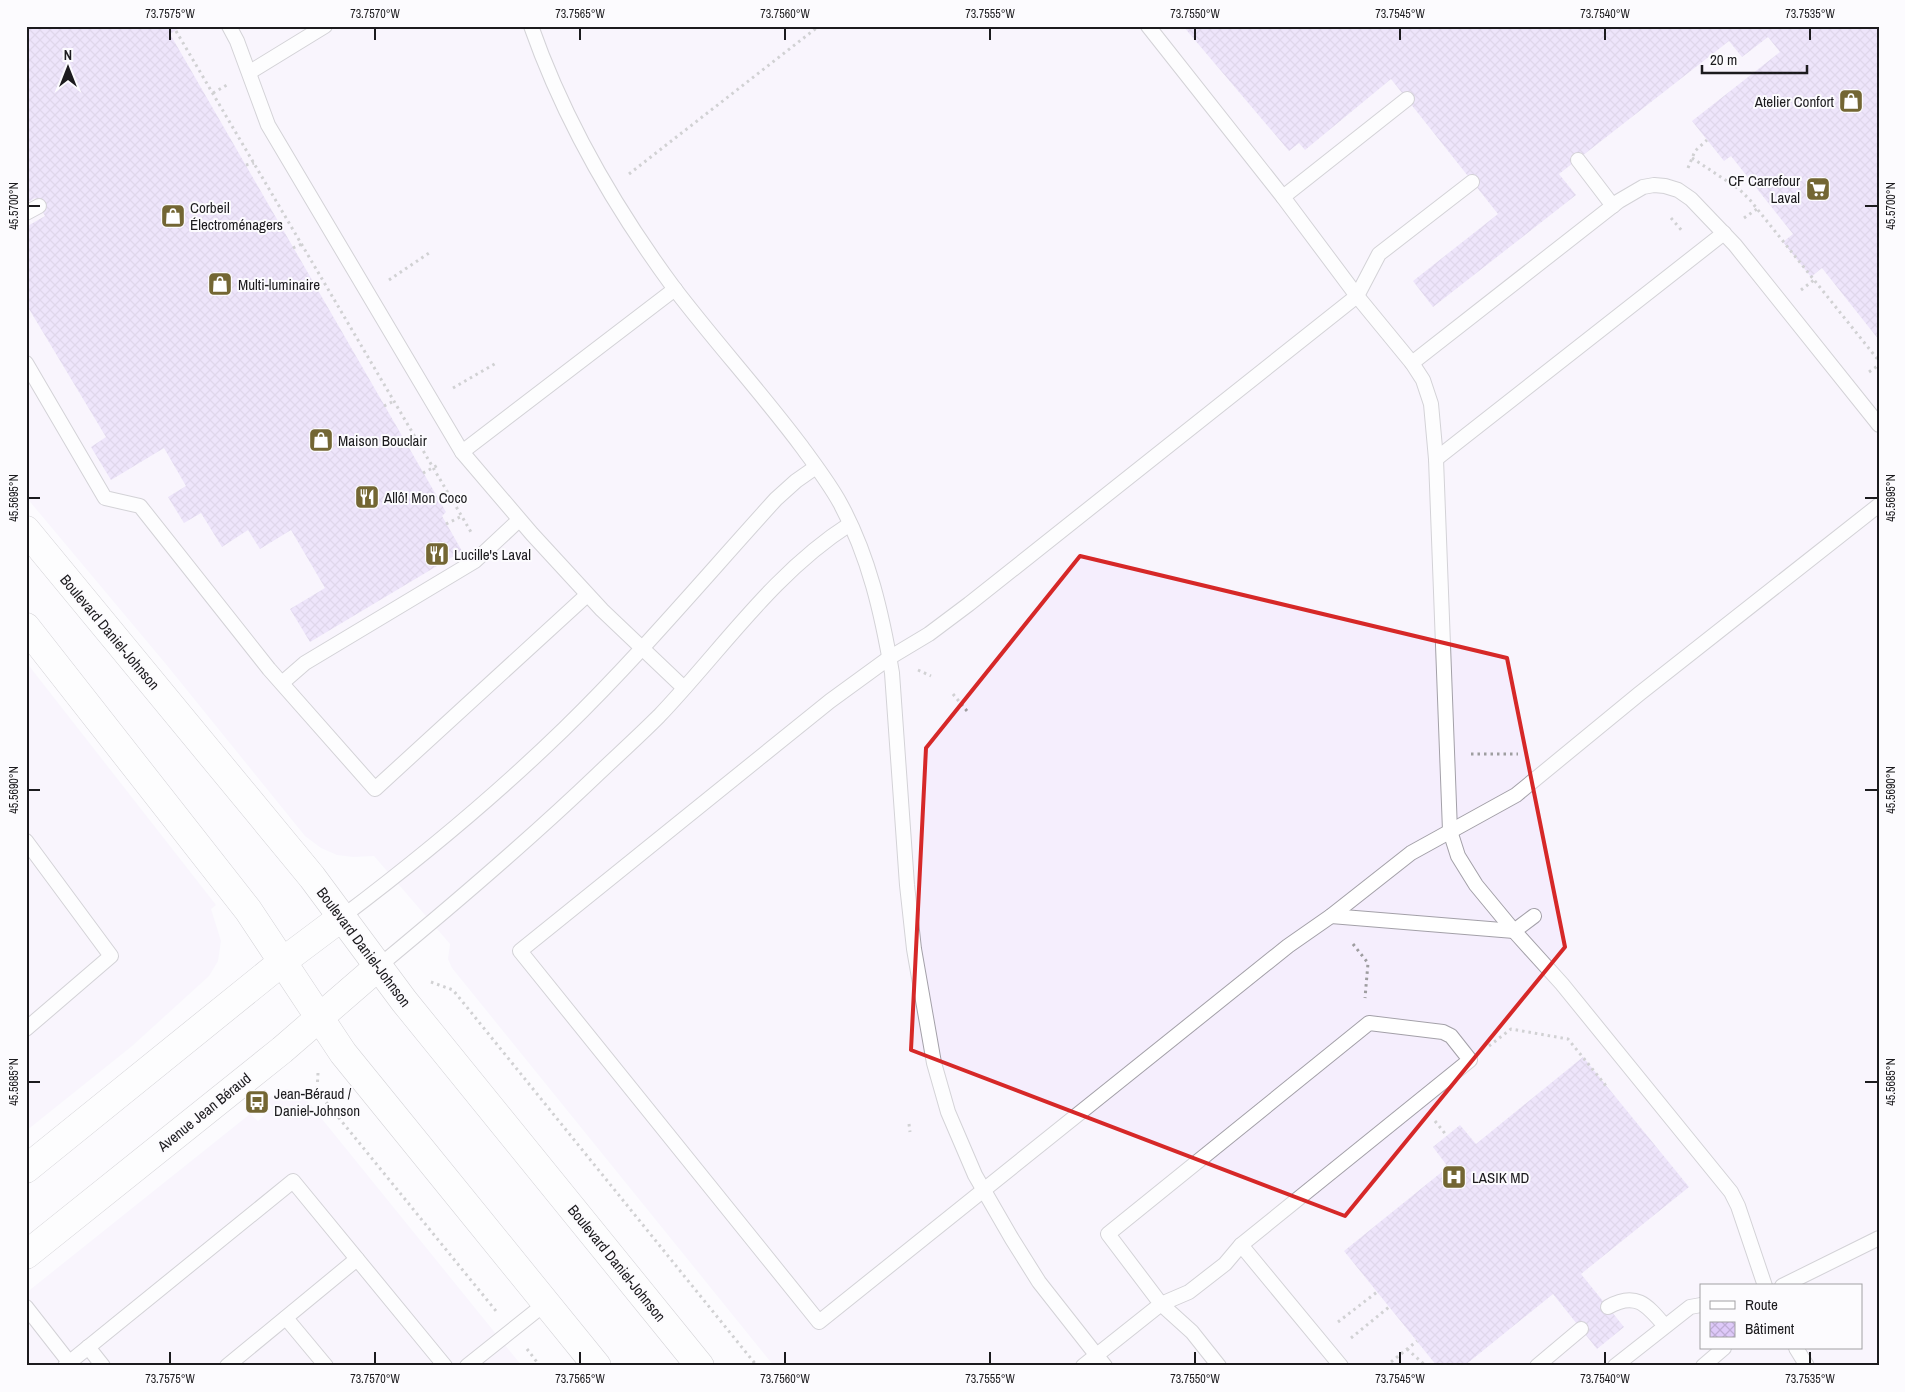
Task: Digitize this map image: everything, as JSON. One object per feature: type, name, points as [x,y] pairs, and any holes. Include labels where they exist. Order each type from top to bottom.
[{"type":"street","name":"Boulevard Daniel-Johnson","points":[[26,530],[312,877],[404,1001],[700,1366]]},
{"type":"street","points":[[26,627],[248,910],[344,1053],[597,1366]]},
{"type":"street","points":[[26,1169],[282,962],[342,917]]},
{"type":"street","name":"Avenue Jean Béraud","points":[[26,1255],[282,1050],[379,966]]},
{"type":"lane","points":[[229,26],[250,72],[268,125],[462,452],[519,520],[588,594],[684,688]]},
{"type":"lane","points":[[250,72],[325,26]]},
{"type":"lane","points":[[531,26],[542,58],[582,142],[634,231],[675,289],[776,412],[816,467],[840,504],[869,568],[881,614],[889,658],[914,949],[934,1063],[948,1112],[968,1159],[984,1190],[1039,1282],[1101,1361]]},
{"type":"lane","points":[[1148,26],[1283,197],[1357,296],[1412,363],[1423,380],[1431,404],[1436,459],[1450,831],[1458,856],[1464,868],[1514,931],[1562,984],[1731,1192],[1738,1206],[1764,1284]]},
{"type":"lane","points":[[1283,197],[1407,100]]},
{"type":"lane","points":[[1578,160],[1613,206]]},
{"type":"lane","points":[[1472,182],[1379,254],[1357,296],[969,604],[929,634],[889,658],[830,701],[520,951],[819,1322],[1288,946],[1331,916],[1411,852],[1516,795],[1639,694],[1879,505]]},
{"type":"lane","points":[[1412,363],[1631,192],[1643,187],[1665,186],[1678,190],[1691,199],[1724,233],[1879,425]]},
{"type":"lane","points":[[26,213],[39,206]]},
{"type":"lane","points":[[1436,459],[1724,233]]},
{"type":"lane","points":[[462,452],[675,289]]},
{"type":"lane","points":[[26,364],[105,498],[140,506],[282,683],[375,789],[588,594]]},
{"type":"lane","points":[[342,917],[394,877],[482,804],[564,729],[642,648],[776,499],[796,481],[816,467]]},
{"type":"lane","points":[[282,683],[305,663],[475,561],[519,520]]},
{"type":"lane","points":[[379,966],[484,878],[561,809],[658,716],[765,597],[802,560],[826,539],[850,524]]},
{"type":"lane","points":[[26,841],[111,956],[26,1029]]},
{"type":"lane","points":[[1331,916],[1514,931],[1534,916]]},
{"type":"lane","points":[[1083,1366],[1101,1361],[1161,1304],[1189,1292],[1225,1264],[1241,1245],[1470,1060],[1451,1036],[1443,1032],[1369,1023],[1108,1234],[1161,1304],[1192,1332],[1219,1366]]},
{"type":"lane","points":[[26,1307],[67,1364],[293,1181],[445,1366]]},
{"type":"lane","points":[[1786,1284],[1879,1238]]},
{"type":"lane","points":[[1241,1245],[1341,1366]]},
{"type":"lane","points":[[227,1366],[357,1259]]},
{"type":"lane","points":[[1608,1307],[1623,1300],[1635,1300],[1642,1303],[1665,1326]]},
{"type":"lane","points":[[466,1366],[546,1303]]},
{"type":"lane","points":[[1615,1366],[1690,1307],[1700,1305]]},
{"type":"lane","points":[[286,1318],[326,1366]]},
{"type":"lane","points":[[1537,1366],[1581,1330]]},
{"type":"lane","points":[[88,1347],[103,1366]]},
{"type":"lane","points":[[1703,1366],[1722,1350]]},
{"type":"lane","points":[[1797,1350],[1807,1366]]},
{"type":"path","points":[[609,190],[818,26]]},
{"type":"path","points":[[176,31],[473,534]]},
{"type":"path","points":[[1687,170],[1695,151],[1707,140]]},
{"type":"path","points":[[1692,158],[1739,189],[1879,360]]},
{"type":"path","points":[[246,166],[254,162]]},
{"type":"path","points":[[1744,219],[1757,209]]},
{"type":"path","points":[[1667,214],[1688,237]]},
{"type":"path","points":[[294,248],[302,244]]},
{"type":"path","points":[[1800,291],[1814,280]]},
{"type":"path","points":[[1866,373],[1879,365]]},
{"type":"path","points":[[384,406],[394,401]]},
{"type":"path","points":[[424,473],[434,468]]},
{"type":"path","points":[[446,524],[462,516]]},
{"type":"path","points":[[953,694],[967,711]]},
{"type":"path","points":[[1476,754],[1518,754]]},
{"type":"path","points":[[1365,999],[1368,963]]},
{"type":"path","points":[[453,990],[757,1366]]},
{"type":"path","points":[[1511,1030],[1568,1039],[1607,1087]]},
{"type":"path","points":[[317,1091],[500,1315]]},
{"type":"path","points":[[1432,1118],[1447,1136]]},
{"type":"path","points":[[909,1124],[910,1132]]},
{"type":"path","points":[[1357,1307],[1377,1292]]},
{"type":"path","points":[[1369,1323],[1390,1307]]},
{"type":"path","points":[[1386,1366],[1417,1341]]},
{"type":"path","points":[[523,1344],[540,1366]]},
{"type":"path","points":[[1408,1349],[1426,1366]]},
{"type":"highlighted area","points":[[1080,556],[1507,658],[1565,947],[1345,1216],[911,1050],[926,748]]},
{"type":"shaded area","points":[[26,26],[1879,26],[1879,1366],[774,1366],[452,968],[448,959],[450,944],[374,856],[353,857],[337,855],[321,848],[305,836],[165,663],[26,497]]},
{"type":"shaded area","points":[[26,662],[216,905],[211,909],[221,941],[218,961],[209,976],[132,1046],[26,1131]]},
{"type":"shaded area","points":[[280,1090],[297,1091],[305,1098],[522,1366],[26,1366],[26,1293],[250,1114],[258,1121],[273,1108],[267,1100]]},
{"type":"building","points":[[26,26],[182,26],[170,34],[446,512],[442,516],[462,551],[310,642],[290,609],[325,588],[291,530],[260,549],[248,530],[222,547],[201,513],[184,523],[168,497],[186,486],[164,448],[111,480],[91,447],[106,437],[26,304],[26,227],[45,216],[35,198],[26,203]]},
{"type":"building","name":"CF Carrefour Laval","points":[[1183,26],[1879,26],[1879,340],[1822,268],[1811,277],[1783,242],[1793,234],[1731,156],[1724,161],[1692,121],[1780,52],[1768,37],[1742,57],[1729,41],[1559,174],[1576,195],[1433,307],[1413,281],[1498,214],[1391,79],[1305,150],[1299,143],[1289,151]]},
{"type":"building","points":[[1583,1057],[1689,1187],[1581,1274],[1624,1327],[1597,1349],[1553,1294],[1464,1366],[1437,1366],[1344,1251],[1448,1167],[1433,1147],[1460,1125],[1476,1144]]},
{"type":"place","name":"Atelier Confort","points":[[1851,101]]},
{"type":"place","name":"CF Carrefour Laval","points":[[1818,189]]},
{"type":"place","name":"Corbeil Électroménagers","points":[[173,216]]},
{"type":"place","name":"Multi-luminaire","points":[[220,284]]},
{"type":"place","name":"Maison Bouclair","points":[[321,440]]},
{"type":"place","name":"Allô! Mon Coco","points":[[367,497]]},
{"type":"place","name":"Lucille's Laval","points":[[437,554]]},
{"type":"place","name":"Jean-Béraud / Daniel-Johnson","points":[[257,1102]]},
{"type":"place","name":"LASIK MD","points":[[1454,1177]]}]
